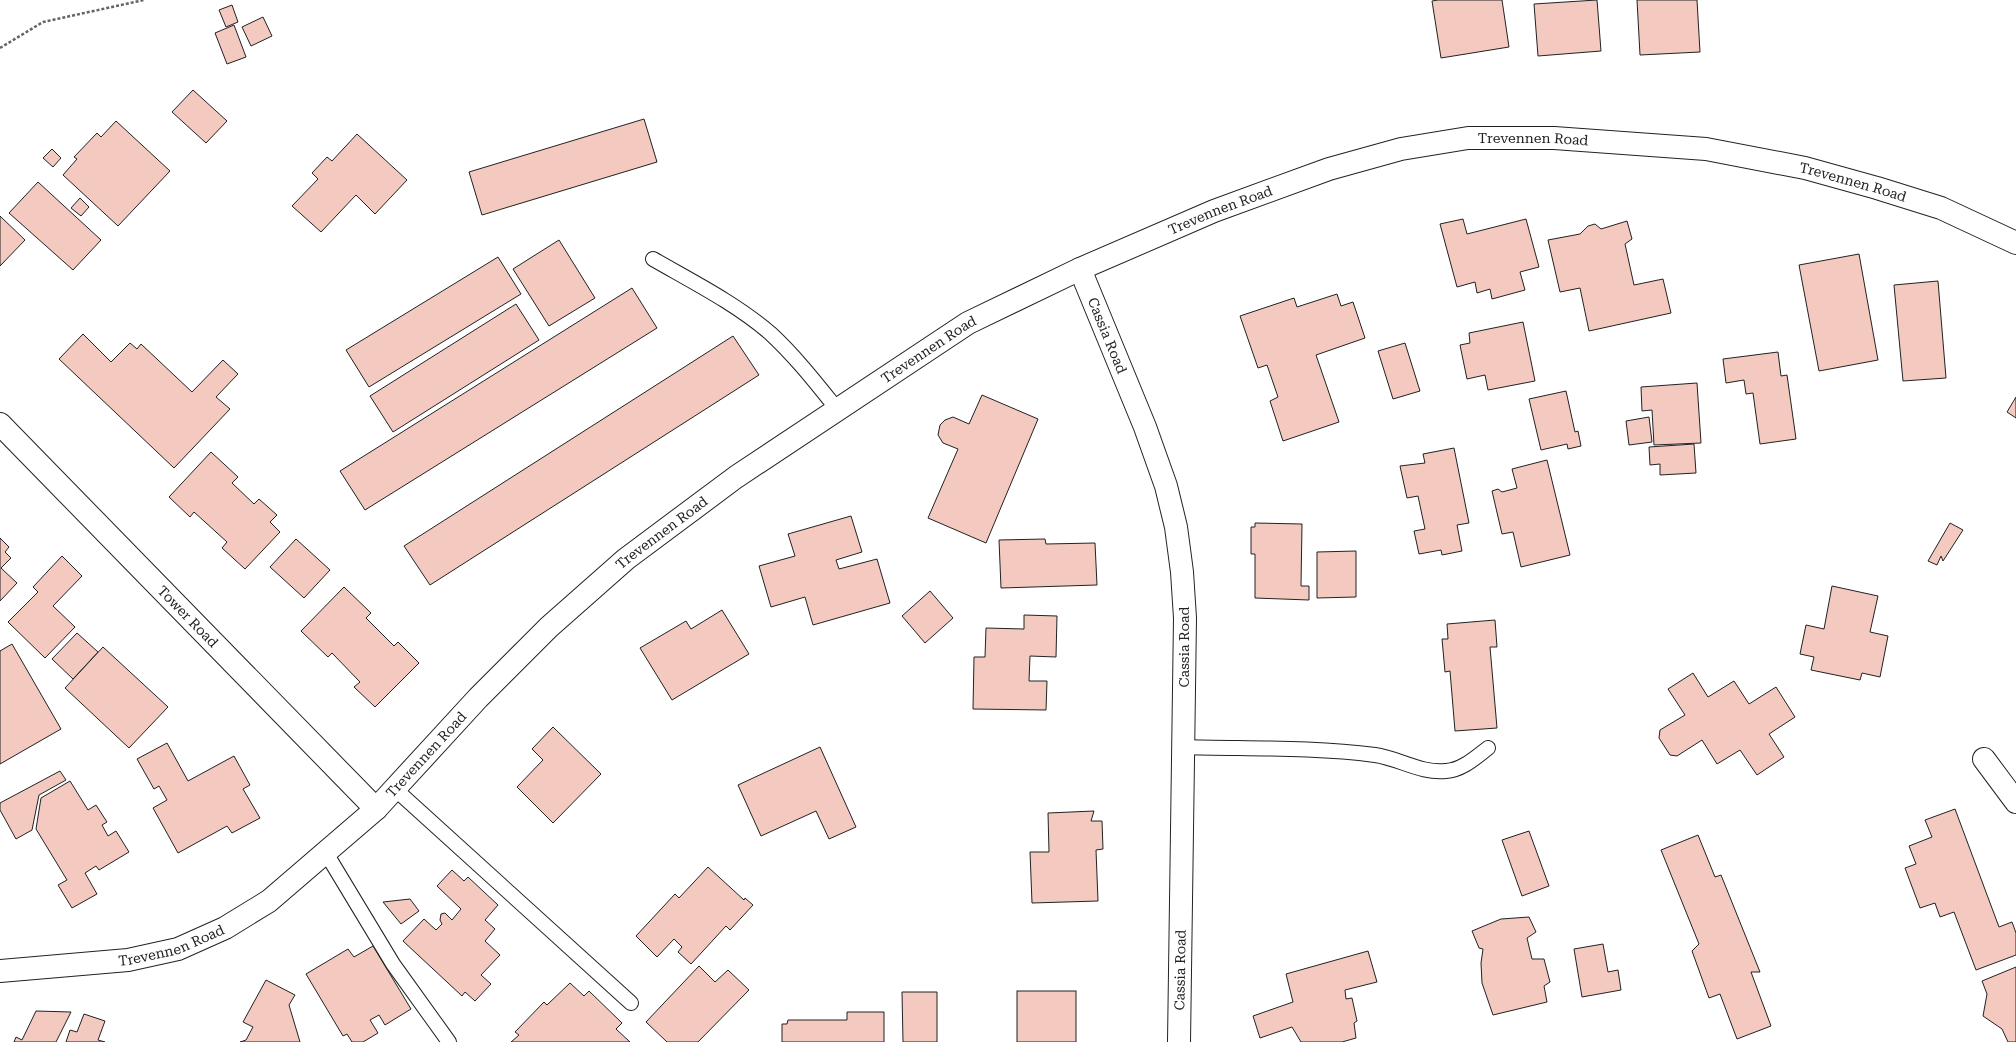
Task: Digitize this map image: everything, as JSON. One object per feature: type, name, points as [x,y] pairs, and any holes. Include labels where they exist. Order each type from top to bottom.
[{"type":"street","name":"Trevennen Road","points":[[0,971],[128,960],[178,949],[226,928],[269,901],[376,809],[478,698],[549,627],[626,559],[736,477],[968,323],[1080,269],[1214,211],[1328,169],[1401,149],[1468,138],[1554,138],[1706,149],[1805,168],[1941,208],[2016,242]]},
{"type":"street","name":"Cassia Road","points":[[1080,269],[1148,434],[1166,486],[1176,527],[1182,572],[1185,618],[1179,1042]]},
{"type":"street","name":"Tower Road","points":[[0,424],[376,809]]},
{"type":"street","points":[[1984,759],[2016,802]]},
{"type":"lane","points":[[653,259],[710,291],[741,311],[769,333],[800,363],[837,409]]},
{"type":"lane","points":[[1183,747],[1339,752],[1377,755],[1427,770],[1442,771],[1458,768],[1488,748]]},
{"type":"lane","points":[[395,789],[631,1004]]},
{"type":"lane","points":[[326,853],[393,964],[449,1042]]},
{"type":"path","points":[[0,48],[43,22],[144,0]]},
{"type":"building","points":[[1502,0],[1509,47],[1441,58],[1432,1]]},
{"type":"building","points":[[1597,0],[1601,51],[1538,56],[1534,4]]},
{"type":"building","points":[[1637,0],[1697,0],[1700,52],[1640,55]]},
{"type":"building","points":[[232,5],[238,22],[226,27],[219,10]]},
{"type":"building","points":[[263,17],[272,36],[251,46],[242,27]]},
{"type":"building","points":[[234,25],[246,57],[227,64],[215,33]]},
{"type":"building","points":[[193,90],[227,121],[206,143],[172,112]]},
{"type":"building","points":[[644,119],[657,162],[482,215],[469,172]]},
{"type":"building","points":[[116,121],[170,171],[118,226],[63,175],[77,159],[74,157],[97,133],[101,137]]},
{"type":"building","points":[[357,134],[407,180],[375,214],[356,195],[321,232],[292,206],[318,179],[312,173],[327,157],[332,161]]},
{"type":"building","points":[[52,149],[61,158],[53,167],[43,158]]},
{"type":"building","points":[[38,182],[101,240],[73,270],[9,213]]},
{"type":"building","points":[[80,198],[89,207],[81,216],[71,208]]},
{"type":"building","points":[[0,216],[25,240],[0,266]]},
{"type":"building","points":[[1463,219],[1467,234],[1526,219],[1539,267],[1520,272],[1525,290],[1492,299],[1490,289],[1477,293],[1475,282],[1457,287],[1440,224]]},
{"type":"building","points":[[1627,221],[1632,239],[1625,244],[1634,285],[1663,279],[1671,313],[1589,331],[1580,288],[1560,292],[1548,240],[1580,234],[1588,226],[1595,224],[1601,229]]},
{"type":"building","points":[[559,240],[595,298],[549,326],[513,269]]},
{"type":"building","points":[[1859,254],[1878,360],[1819,371],[1799,265]]},
{"type":"building","points":[[498,257],[521,294],[369,387],[346,350]]},
{"type":"building","points":[[1938,281],[1946,378],[1903,381],[1894,285]]},
{"type":"building","points":[[632,288],[657,328],[365,510],[340,471]]},
{"type":"building","points":[[1337,294],[1341,306],[1353,302],[1365,338],[1316,355],[1339,422],[1283,441],[1270,401],[1278,397],[1267,365],[1258,368],[1240,316],[1294,298],[1297,307]]},
{"type":"building","points":[[516,304],[539,340],[393,432],[370,396]]},
{"type":"building","points":[[1523,322],[1535,381],[1488,390],[1485,375],[1467,379],[1460,345],[1470,343],[1469,333]]},
{"type":"building","points":[[83,334],[111,362],[130,343],[137,349],[141,344],[192,392],[223,360],[238,374],[216,397],[230,409],[174,468],[59,359]]},
{"type":"building","points":[[733,336],[759,375],[430,585],[404,546]]},
{"type":"building","points":[[1405,343],[1420,391],[1393,399],[1378,351]]},
{"type":"building","points":[[1778,352],[1781,376],[1787,375],[1796,439],[1760,444],[1753,393],[1746,394],[1744,380],[1726,383],[1723,359]]},
{"type":"building","points":[[1697,383],[1701,443],[1654,445],[1652,410],[1642,411],[1641,387]]},
{"type":"building","points":[[1566,391],[1575,432],[1578,431],[1581,446],[1568,449],[1567,444],[1541,450],[1529,399]]},
{"type":"building","points":[[982,395],[1038,419],[986,543],[928,518],[958,449],[943,443],[938,435],[940,425],[945,420],[953,417],[969,424]]},
{"type":"building","points":[[2016,397],[2016,418],[2007,412]]},
{"type":"building","points":[[1649,417],[1652,442],[1629,445],[1626,421]]},
{"type":"building","points":[[1694,444],[1696,473],[1660,475],[1660,464],[1650,465],[1649,447]]},
{"type":"building","points":[[1454,448],[1469,523],[1457,525],[1462,551],[1442,555],[1441,550],[1419,554],[1414,531],[1425,529],[1418,496],[1407,498],[1400,466],[1425,463],[1423,454]]},
{"type":"building","points":[[211,452],[238,477],[232,483],[254,504],[259,499],[277,515],[270,522],[280,532],[245,569],[222,548],[227,542],[194,512],[190,517],[169,497]]},
{"type":"building","points":[[1547,460],[1570,555],[1521,567],[1513,532],[1502,534],[1492,491],[1498,489],[1502,492],[1517,488],[1512,469]]},
{"type":"building","points":[[851,516],[862,552],[836,560],[839,569],[877,559],[890,603],[813,625],[805,597],[771,607],[759,566],[795,556],[788,534]]},
{"type":"building","points":[[1255,523],[1302,524],[1301,586],[1309,586],[1309,600],[1255,598],[1255,554],[1251,554],[1251,527],[1255,527]]},
{"type":"building","points":[[1950,523],[1963,530],[1943,561],[1941,556],[1937,565],[1928,561]]},
{"type":"building","points":[[0,538],[9,547],[5,552],[11,558],[1,568],[17,583],[0,601]]},
{"type":"building","points":[[296,539],[330,570],[304,598],[270,567]]},
{"type":"building","points":[[1045,539],[1046,544],[1095,543],[1097,585],[1001,588],[999,540]]},
{"type":"building","points":[[1356,551],[1356,597],[1317,598],[1317,552]]},
{"type":"building","points":[[62,556],[82,576],[53,606],[75,627],[45,658],[8,622],[38,592],[33,587]]},
{"type":"building","points":[[1832,586],[1878,596],[1870,632],[1888,636],[1880,677],[1862,673],[1860,680],[1811,670],[1814,657],[1800,654],[1806,625],[1824,629]]},
{"type":"building","points":[[344,587],[371,613],[366,618],[394,646],[398,642],[419,663],[375,707],[354,687],[360,682],[332,653],[328,657],[301,631]]},
{"type":"building","points":[[930,591],[953,618],[925,643],[902,616]]},
{"type":"building","points":[[722,610],[749,654],[672,700],[640,648],[686,621],[691,629]]},
{"type":"building","points":[[1024,615],[1057,616],[1056,657],[1030,656],[1029,681],[1047,681],[1046,710],[973,709],[974,657],[985,657],[986,628],[1024,629]]},
{"type":"building","points":[[1495,620],[1497,647],[1490,647],[1497,728],[1455,731],[1450,671],[1445,672],[1442,639],[1448,639],[1447,624]]},
{"type":"building","points":[[77,633],[98,652],[73,679],[52,659]]},
{"type":"building","points":[[12,644],[61,729],[0,764],[0,651]]},
{"type":"building","points":[[103,647],[168,707],[129,748],[65,688]]},
{"type":"building","points":[[1693,673],[1708,697],[1734,681],[1749,704],[1776,687],[1795,717],[1769,734],[1784,757],[1757,775],[1740,750],[1717,764],[1702,740],[1677,756],[1670,755],[1659,738],[1660,730],[1685,715],[1668,689]]},
{"type":"building","points":[[553,727],[601,774],[553,823],[517,787],[543,760],[532,749]]},
{"type":"building","points":[[167,743],[188,781],[234,756],[250,785],[243,789],[260,818],[232,833],[227,826],[178,853],[153,808],[167,800],[159,786],[154,789],[137,759]]},
{"type":"building","points":[[820,747],[856,827],[829,839],[816,811],[761,836],[738,785]]},
{"type":"building","points":[[60,771],[66,780],[39,795],[32,830],[16,839],[0,810],[0,803]]},
{"type":"building","points":[[70,781],[88,810],[96,805],[107,822],[102,825],[108,836],[116,831],[129,852],[99,870],[96,866],[85,873],[97,894],[72,908],[58,885],[67,880],[36,829],[41,798]]},
{"type":"building","points":[[1955,809],[1999,927],[2012,922],[2016,933],[2016,955],[1976,970],[1954,912],[1940,917],[1935,903],[1920,908],[1905,868],[1916,864],[1909,846],[1932,837],[1925,820]]},
{"type":"building","points":[[1094,811],[1091,821],[1102,821],[1103,849],[1096,850],[1098,901],[1032,903],[1030,852],[1049,852],[1048,813]]},
{"type":"building","points":[[1529,831],[1549,886],[1522,896],[1502,840]]},
{"type":"building","points":[[1698,835],[1715,877],[1721,875],[1760,972],[1751,972],[1771,1026],[1737,1039],[1720,994],[1709,998],[1692,951],[1699,944],[1661,850]]},
{"type":"building","points":[[708,867],[744,900],[745,898],[753,905],[730,930],[726,926],[691,964],[678,952],[682,947],[674,939],[657,957],[636,936],[675,894],[679,898]]},
{"type":"building","points":[[452,870],[464,881],[468,877],[498,905],[485,920],[495,929],[485,941],[500,955],[481,975],[491,984],[475,1001],[465,992],[462,996],[403,941],[424,919],[436,930],[442,924],[440,920],[441,914],[445,913],[452,920],[461,909],[437,886]]},
{"type":"building","points":[[410,899],[419,911],[401,924],[383,902]]},
{"type":"building","points":[[1529,917],[1536,932],[1527,938],[1532,959],[1544,959],[1550,982],[1544,986],[1547,1002],[1493,1015],[1482,983],[1481,963],[1483,949],[1479,948],[1472,931],[1501,919]]},
{"type":"building","points":[[1603,944],[1608,972],[1618,970],[1621,990],[1582,997],[1574,949]]},
{"type":"building","points":[[373,946],[411,1009],[385,1025],[379,1015],[370,1020],[378,1033],[363,1042],[352,1042],[347,1034],[343,1036],[306,974],[348,949],[354,957]]},
{"type":"building","points":[[1368,951],[1377,982],[1345,990],[1346,999],[1352,998],[1357,1021],[1354,1023],[1356,1038],[1342,1042],[1301,1042],[1292,1027],[1260,1038],[1253,1016],[1293,1002],[1286,974]]},
{"type":"building","points":[[699,966],[715,982],[728,970],[749,990],[698,1042],[667,1042],[646,1022]]},
{"type":"building","points":[[2016,967],[2016,1042],[2008,1042],[2002,1029],[1983,1016],[1987,994],[1982,981]]},
{"type":"building","points":[[266,980],[295,995],[289,1005],[300,1042],[240,1042],[246,1040],[253,1027],[243,1022]]},
{"type":"building","points":[[570,983],[584,996],[589,991],[622,1023],[616,1029],[630,1042],[511,1042],[519,1035],[515,1032],[544,1002],[547,1005]]},
{"type":"building","points":[[1017,991],[1076,991],[1076,1042],[1017,1042]]},
{"type":"building","points":[[902,992],[937,992],[937,1042],[903,1042]]},
{"type":"building","points":[[36,1011],[71,1012],[56,1042],[14,1042],[16,1037],[22,1040]]},
{"type":"building","points":[[847,1012],[884,1012],[884,1042],[782,1042],[782,1024],[787,1024],[788,1020],[847,1020]]},
{"type":"building","points":[[84,1014],[105,1021],[98,1040],[105,1042],[66,1042],[70,1030],[77,1032]]}]
